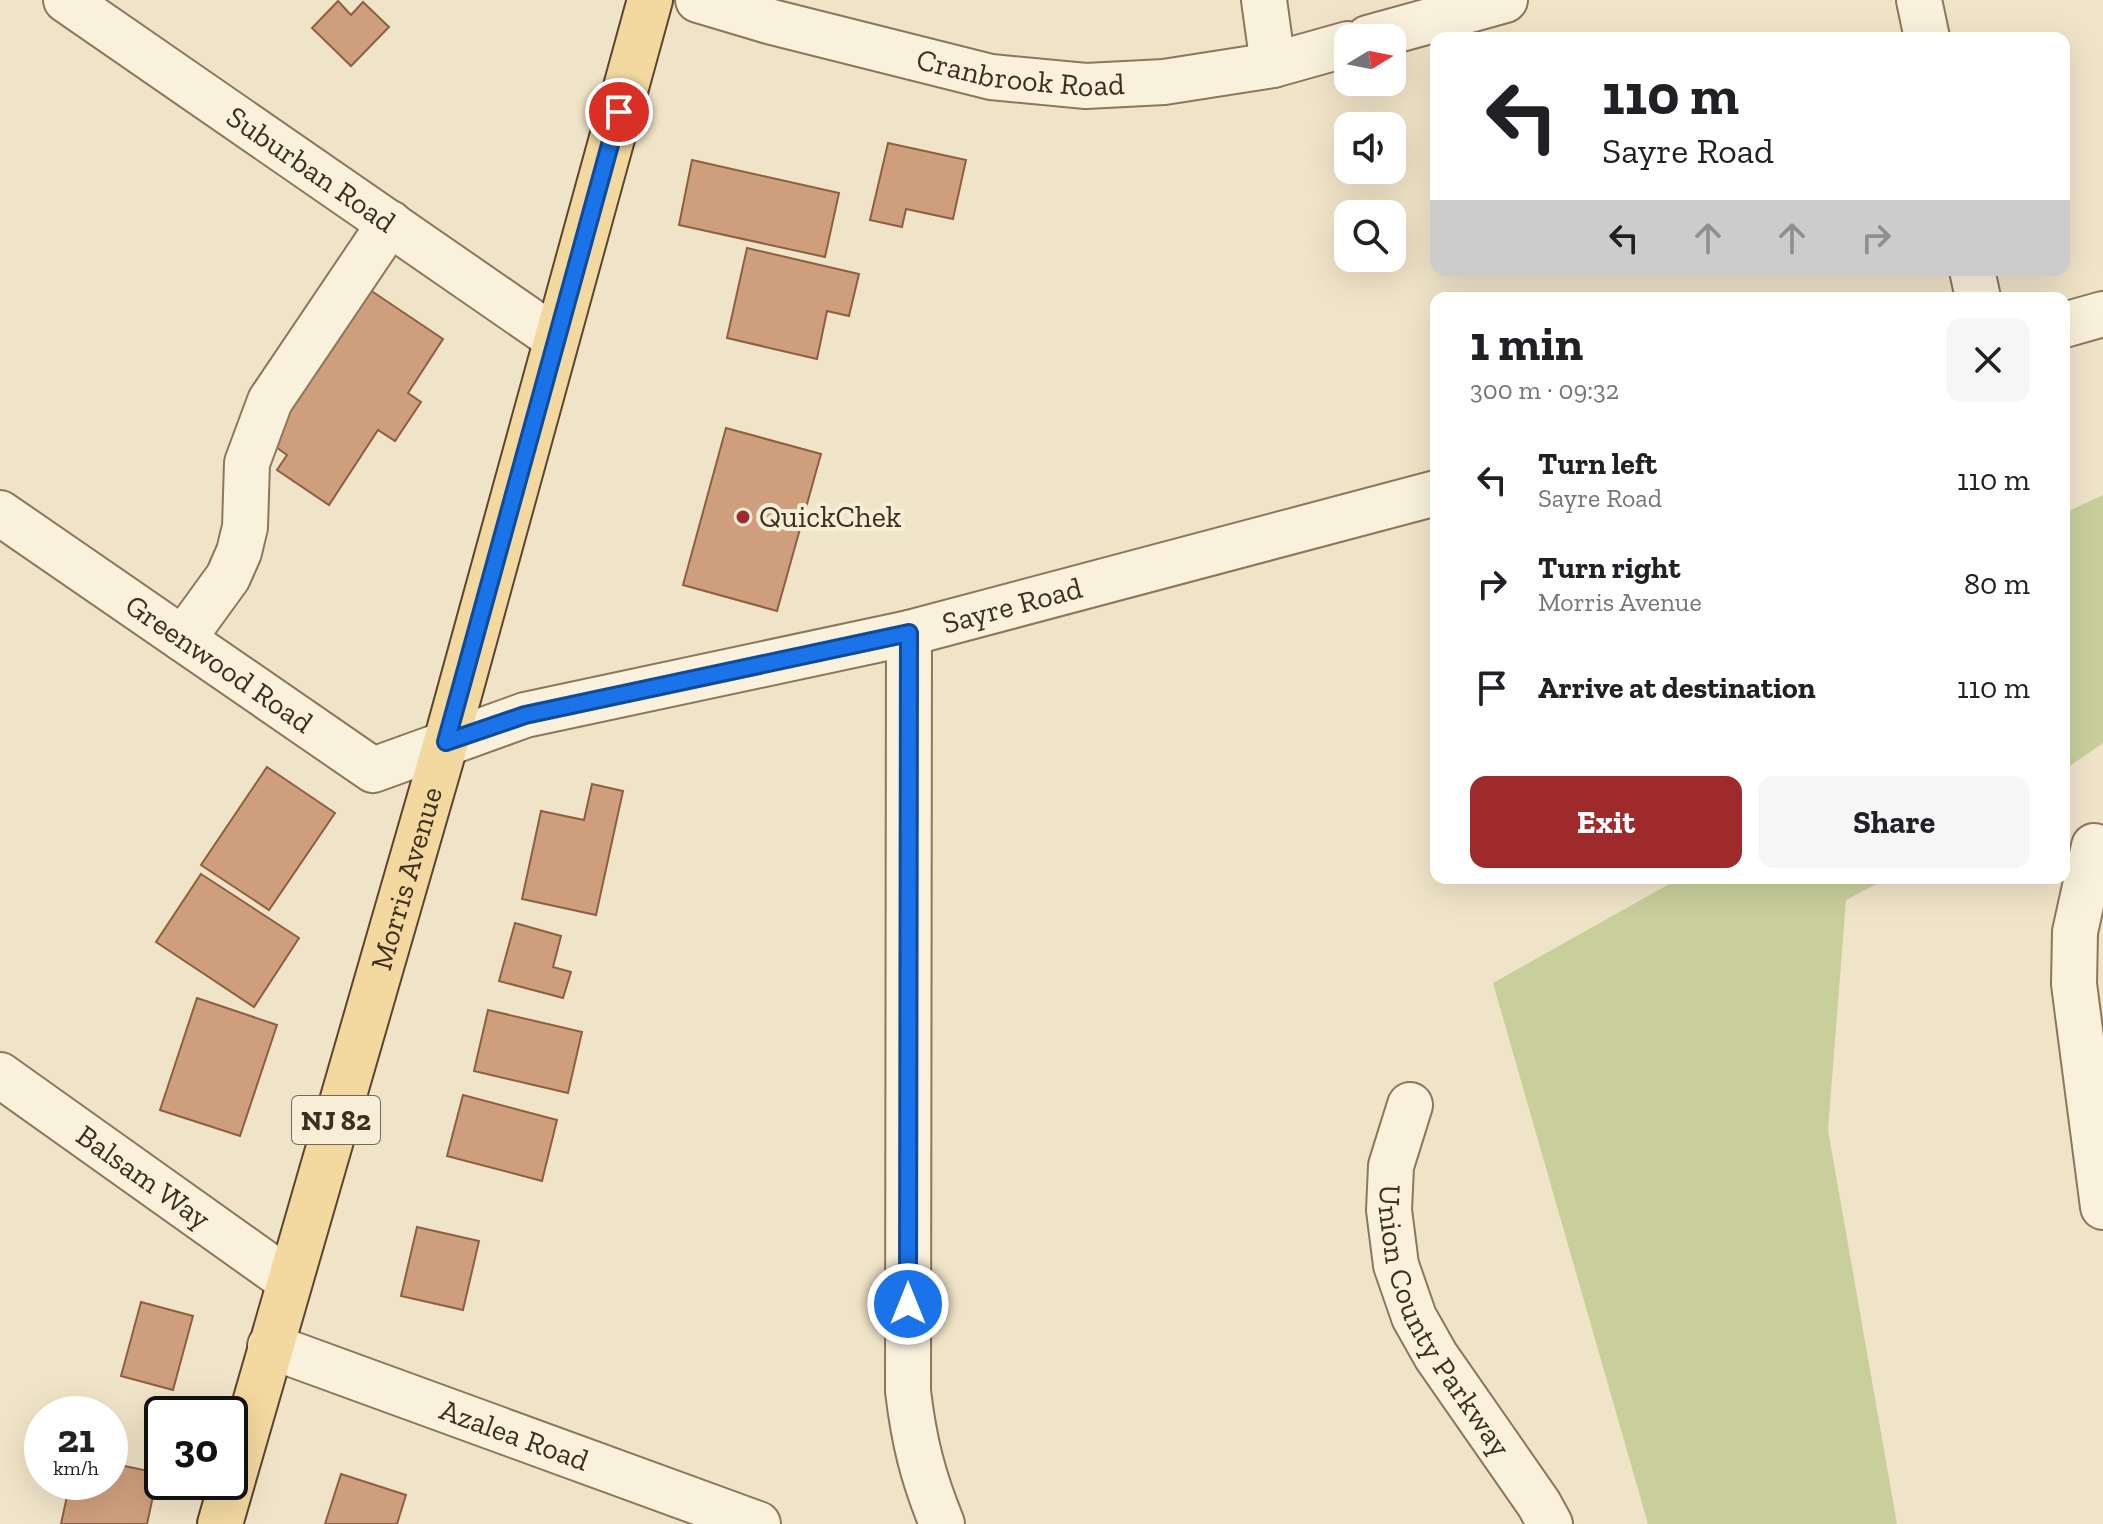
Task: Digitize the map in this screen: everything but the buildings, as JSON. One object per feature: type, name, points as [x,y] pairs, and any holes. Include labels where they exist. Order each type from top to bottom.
[{"type":"main road","name":"Morris Avenue","points":[[220,1524],[288,1280],[446,742],[650,0]]},
{"type":"street","name":"Suburban Road","points":[[66,0],[555,338]]},
{"type":"street","name":"Cranbrook Road","points":[[698,0],[772,22],[991,77],[1086,86],[1164,82],[1273,65],[1334,48]]},
{"type":"street","points":[[1264,0],[1273,65]]},
{"type":"street","points":[[1406,27],[1505,0]]},
{"type":"street","points":[[1919,0],[1926,32]]},
{"type":"street","points":[[183,639],[228,577],[239,552],[245,527],[247,463],[270,401],[390,223]]},
{"type":"street","points":[[2070,323],[2103,314]]},
{"type":"street","name":"Sayre Road","points":[[446,742],[525,715],[909,633],[1430,495]]},
{"type":"street","name":"Greenwood Road","points":[[0,513],[373,770],[446,742]]},
{"type":"street","points":[[909,633],[908,1391],[914,1441],[926,1486],[942,1524]]},
{"type":"street","points":[[2094,846],[2075,932],[2074,984],[2093,1044],[2103,1207]]},
{"type":"street","name":"Balsam Way","points":[[0,1075],[288,1280]]},
{"type":"street","name":"Union County Parkway","points":[[1410,1105],[1391,1166],[1389,1210],[1396,1265],[1414,1317],[1436,1356],[1550,1524]]},
{"type":"street","name":"Azalea Road","points":[[270,1346],[758,1524]]},
{"type":"green space","points":[[2103,495],[2103,743],[2070,766],[2070,510]]},
{"type":"green space","points":[[1669,884],[1877,884],[1846,900],[1828,1130],[1897,1524],[1648,1524],[1493,983]]},
{"type":"place","name":"QuickChek","points":[[743,517]]},
{"type":"route","points":[[619,112],[446,742],[525,715],[909,633],[908,1304]]}]
